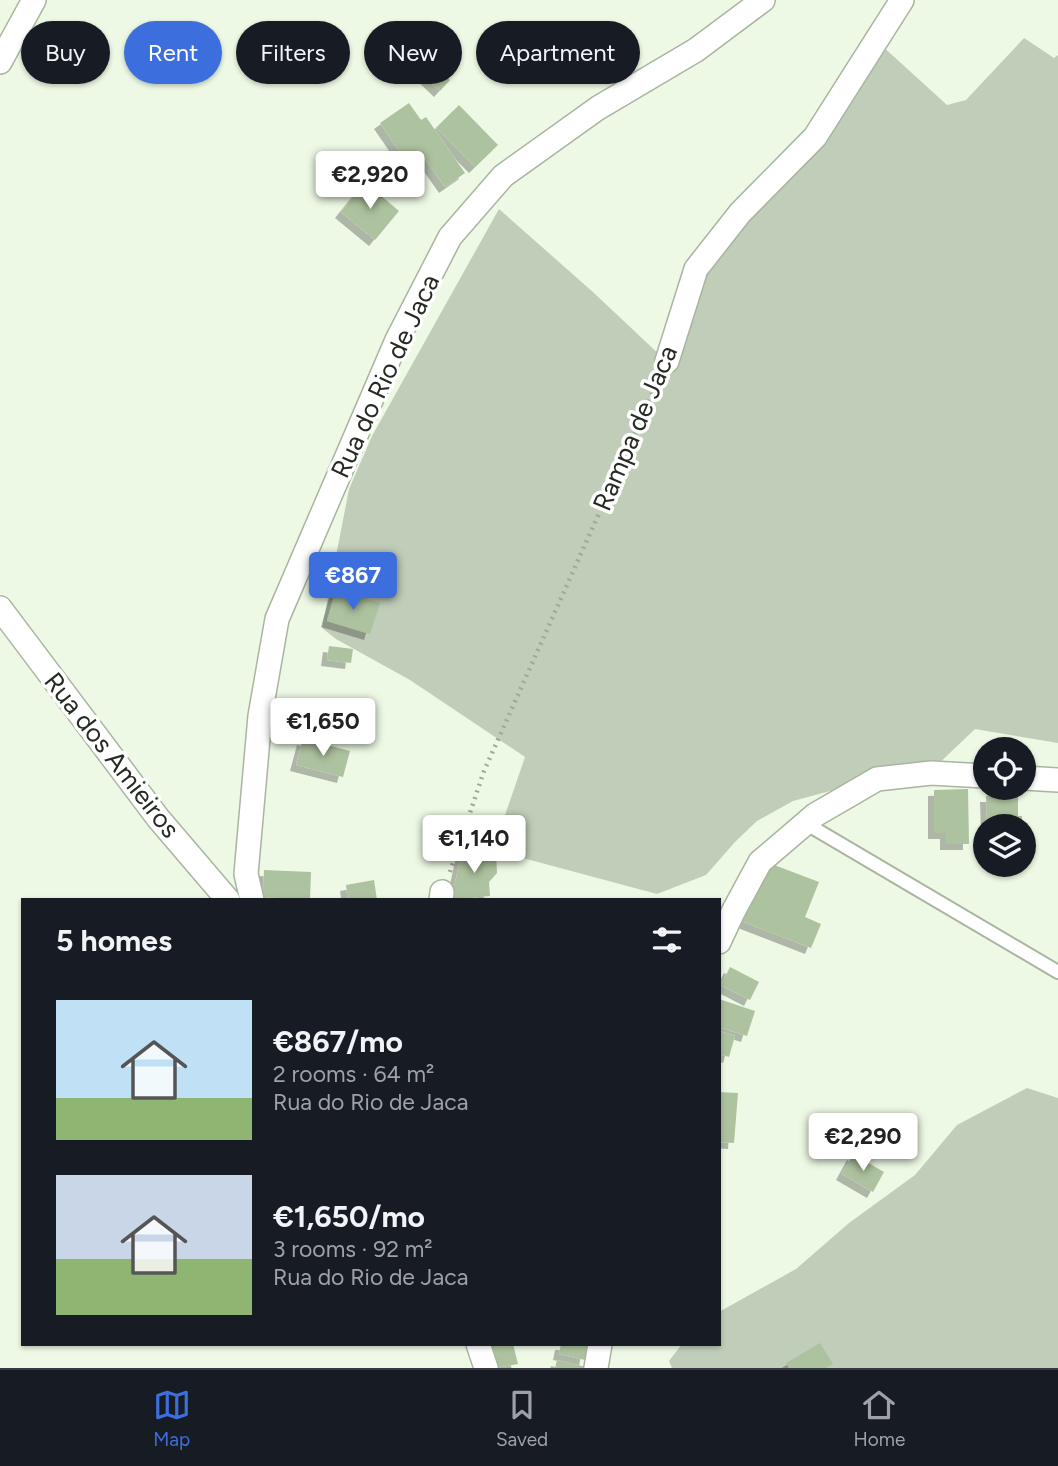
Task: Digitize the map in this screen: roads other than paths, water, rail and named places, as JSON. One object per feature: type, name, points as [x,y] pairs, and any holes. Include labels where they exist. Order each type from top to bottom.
[{"type":"street","points":[[0,62],[34,0]]},
{"type":"street","name":"Rua do Rio de Jaca","points":[[251,898],[246,874],[258,729],[277,619],[397,340],[450,237],[503,176],[598,108],[696,50],[763,0]]},
{"type":"street","name":"Rampa de Jaca","points":[[667,361],[696,269],[740,213],[815,137],[902,0]]},
{"type":"street","name":"Rua dos Amieiros","points":[[0,608],[158,818],[226,898]]},
{"type":"street","points":[[721,938],[760,862],[815,815],[877,779],[931,773],[973,775]]},
{"type":"street","points":[[1036,779],[1058,780]]},
{"type":"street","points":[[479,1346],[486,1368]]},
{"type":"street","points":[[596,1368],[600,1346]]},
{"type":"lane","points":[[805,823],[1058,972]]}]
